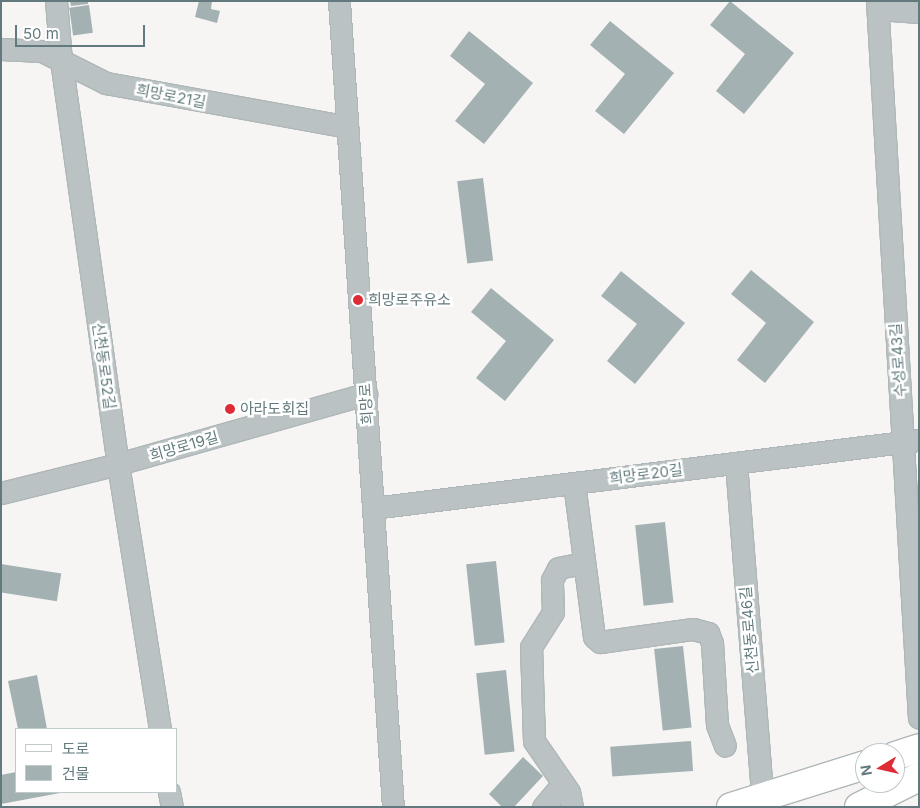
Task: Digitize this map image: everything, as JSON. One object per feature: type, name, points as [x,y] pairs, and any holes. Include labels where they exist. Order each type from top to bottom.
[{"type":"main road","points":[[905,753],[919,748]]},
{"type":"main road","points":[[731,807],[771,802],[855,769]]},
{"type":"main road","points":[[860,807],[919,777]]},
{"type":"main road","points":[[880,807],[919,793]]},
{"type":"street","name":"신천동로52길","points":[[56,1],[60,60],[118,464],[160,728]]},
{"type":"street","name":"희망로","points":[[339,1],[393,807]]},
{"type":"street","points":[[878,5],[919,12]]},
{"type":"street","name":"수성로43길","points":[[878,5],[911,441],[919,718]]},
{"type":"street","name":"희망로21길","points":[[1,49],[42,51],[106,83],[347,127]]},
{"type":"street","name":"희망로19길","points":[[1,493],[118,464],[366,394]]},
{"type":"street","name":"희망로20길","points":[[373,508],[911,441]]},
{"type":"street","name":"신천동로46길","points":[[736,463],[771,802]]},
{"type":"street","points":[[574,483],[593,630],[600,642],[693,629],[708,633],[712,643],[718,731],[725,746]]},
{"type":"street","points":[[543,807],[572,793],[534,741],[530,647],[553,612],[552,580],[558,568],[584,563]]},
{"type":"street","points":[[170,793],[172,807]]},
{"type":"building","points":[[70,1],[88,1],[88,4],[71,6]]},
{"type":"building","points":[[199,1],[212,1],[211,9],[220,11],[217,23],[195,17]]},
{"type":"building","points":[[730,1],[794,53],[744,114],[716,91],[745,54],[710,25]]},
{"type":"building","points":[[89,5],[93,33],[73,36],[69,8]]},
{"type":"building","points":[[610,21],[674,73],[624,134],[595,111],[625,74],[590,45]]},
{"type":"building","points":[[469,31],[533,83],[484,144],[455,121],[485,84],[450,56]]},
{"type":"building","points":[[483,178],[493,260],[467,264],[457,181]]},
{"type":"building","points":[[751,270],[814,322],[765,383],[737,360],[766,323],[731,294]]},
{"type":"building","points":[[621,271],[685,323],[635,384],[607,361],[637,324],[601,296]]},
{"type":"building","points":[[491,288],[554,340],[505,401],[476,378],[506,341],[471,312]]},
{"type":"building","points":[[665,522],[673,603],[644,606],[635,525]]},
{"type":"building","points":[[496,561],[505,643],[475,646],[466,564]]},
{"type":"building","points":[[1,564],[61,574],[57,601],[1,592]]},
{"type":"building","points":[[683,646],[692,728],[663,731],[654,649]]},
{"type":"building","points":[[506,670],[515,752],[485,755],[476,673]]},
{"type":"building","points":[[37,675],[47,728],[18,728],[8,681]]},
{"type":"building","points":[[691,741],[693,771],[612,777],[610,747]]},
{"type":"building","points":[[523,757],[543,776],[514,807],[502,807],[489,794]]},
{"type":"building","points":[[15,772],[15,793],[60,793],[1,804],[1,775]]},
{"type":"place","name":"희망로주유소","points":[[358,300]]},
{"type":"place","name":"아라도회집","points":[[230,409]]}]
